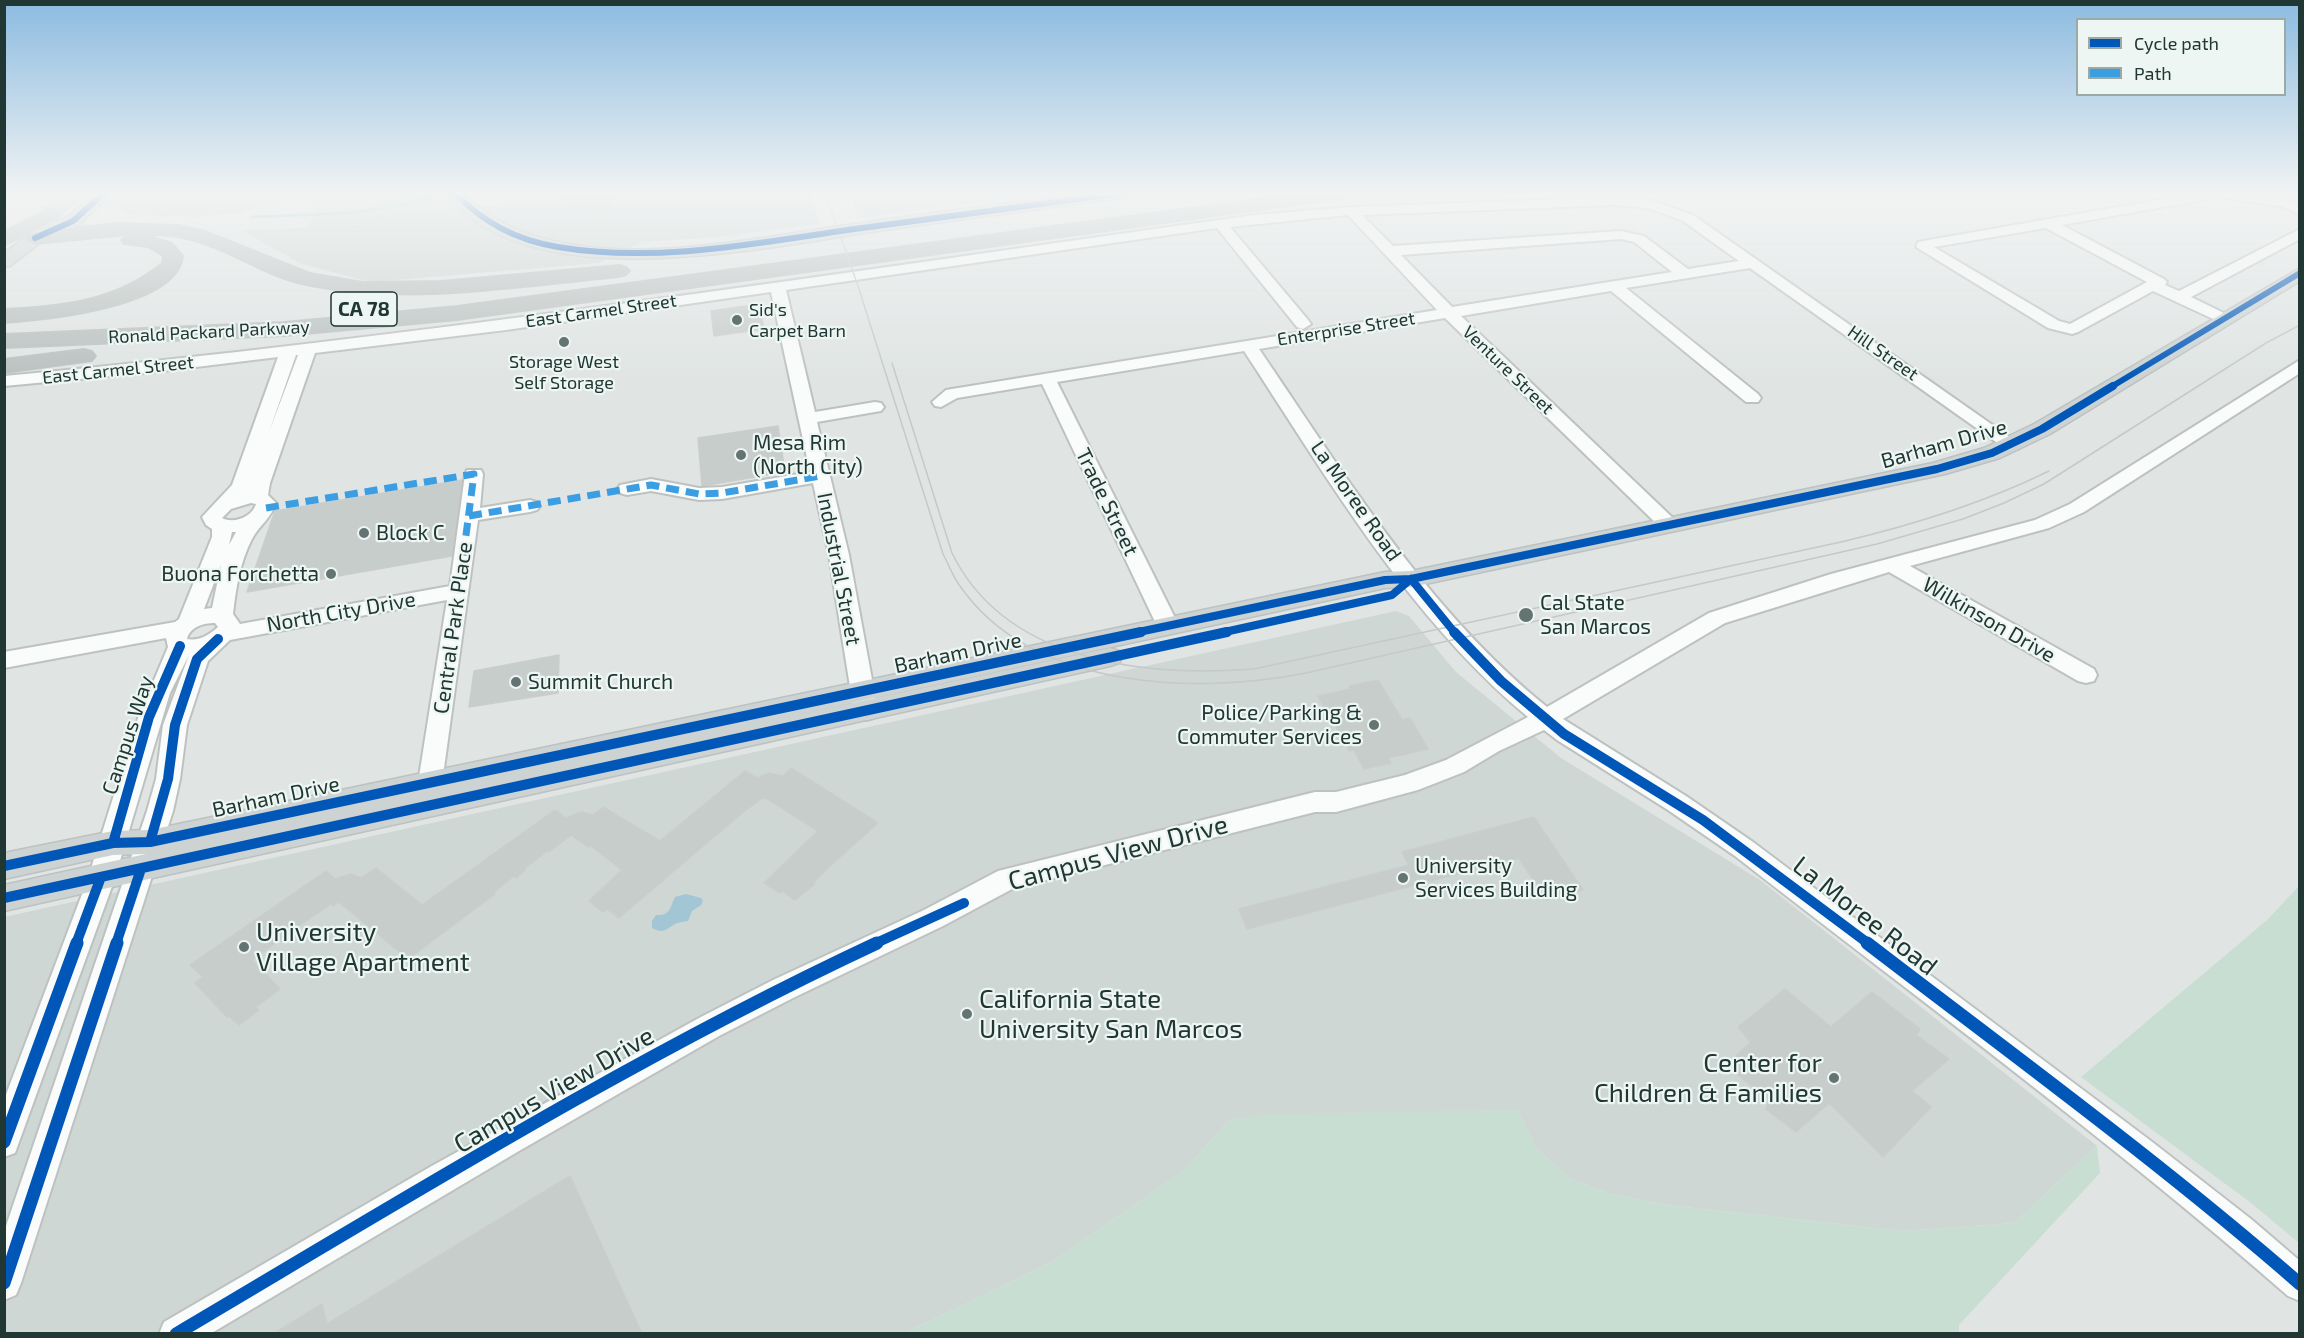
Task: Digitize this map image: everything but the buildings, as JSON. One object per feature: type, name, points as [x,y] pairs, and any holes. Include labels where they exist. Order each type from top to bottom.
[{"type":"highway","points":[[4,316],[78,308],[128,293],[162,275],[171,265],[173,255]]},
{"type":"highway","points":[[246,255],[306,279],[363,288],[441,287],[671,266],[721,265]]},
{"type":"highway","name":"Ronald Packard Parkway","points":[[4,327],[205,320],[354,310],[512,293],[792,255]]},
{"type":"highway","name":"Ronald Packard Parkway","points":[[4,340],[272,330],[457,313],[881,255]]},
{"type":"highway","points":[[4,366],[312,335],[457,313]]},
{"type":"main road","name":"Barham Drive","points":[[145,855],[864,702],[1168,627],[1385,580],[1411,579],[1937,469],[2012,445],[2052,424],[2300,273]]},
{"type":"main road","name":"Barham Drive","points":[[145,855],[419,785],[512,765],[864,702],[1247,628],[1392,595],[1411,579]]},
{"type":"main road","points":[[4,866],[113,843],[145,855]]},
{"type":"main road","points":[[4,898],[100,877],[145,855]]},
{"type":"street","name":"East Carmel Street","points":[[4,381],[299,350],[506,325],[992,255]]},
{"type":"street","points":[[1247,255],[1303,324]]},
{"type":"street","name":"Venture Street","points":[[1394,255],[1448,312],[1669,525]]},
{"type":"street","points":[[1661,255],[1685,274]]},
{"type":"street","name":"East Carmel Street","points":[[1742,255],[1753,263]]},
{"type":"street","points":[[1937,255],[2054,325],[2072,329],[2159,282],[2109,255]]},
{"type":"street","points":[[2180,297],[2258,255]]},
{"type":"street","name":"Enterprise Street","points":[[940,402],[952,394],[1753,263]]},
{"type":"street","name":"Hill Street","points":[[1753,263],[2012,445]]},
{"type":"street","points":[[2153,285],[2224,319]]},
{"type":"street","name":"Industrial Street","points":[[777,286],[839,555],[864,702]]},
{"type":"street","points":[[1614,286],[1752,398]]},
{"type":"street","name":"La Moree Road","points":[[1248,345],[1356,506],[1439,616],[1501,682],[1565,734],[1677,802],[1744,849],[2140,1152],[2239,1231],[2300,1284]]},
{"type":"street","points":[[4,660],[182,635],[201,646],[223,627],[224,595],[240,538],[258,508],[260,483],[280,449],[299,350]]},
{"type":"street","name":"Campus Way","points":[[4,1142],[113,843],[142,740],[222,537],[222,526],[216,524],[212,517],[227,504],[241,486],[299,350]]},
{"type":"street","points":[[1545,719],[1717,618],[1838,579],[2042,524],[2077,508],[2300,365]]},
{"type":"street","name":"Trade Street","points":[[1047,378],[1168,627]]},
{"type":"street","points":[[808,418],[875,407]]},
{"type":"street","points":[[251,459],[280,449]]},
{"type":"street","name":"Central Park Place","points":[[419,785],[460,586],[474,474]]},
{"type":"street","points":[[627,489],[651,485],[699,494],[722,493],[821,476]]},
{"type":"street","points":[[227,504],[243,498],[258,508]]},
{"type":"street","points":[[469,516],[530,506]]},
{"type":"street","points":[[222,526],[240,525],[258,508]]},
{"type":"street","name":"Wilkinson Drive","points":[[1893,566],[2086,675]]},
{"type":"street","name":"North City Drive","points":[[223,627],[460,586]]},
{"type":"street","name":"Campus Way","points":[[4,1283],[145,855],[168,779],[171,745],[178,714],[198,659],[223,627]]},
{"type":"street","points":[[4,672],[153,644],[182,635]]},
{"type":"street","name":"Campus View Drive","points":[[176,1334],[543,1120],[710,1026],[828,966],[964,903],[1007,879],[1315,802],[1336,802],[1409,783],[1455,766],[1491,745],[1545,719]]},
{"type":"shaded area","points":[[286,255],[614,255],[599,263],[370,282],[302,264]]},
{"type":"shaded area","name":"California State University San Marcos","points":[[1396,611],[1409,616],[1456,672],[1561,758],[1760,880],[2097,1146],[2014,1223],[1902,1231],[1667,1205],[1611,1194],[1570,1179],[1536,1148],[1517,1110],[1229,1120],[1185,1170],[1052,1262],[905,1333],[5,1333],[4,917]]},
{"type":"green space","points":[[2299,886],[2299,1243],[2251,1203],[2081,1077],[2267,920]]},
{"type":"green space","points":[[1517,1110],[1536,1148],[1570,1179],[1611,1194],[1667,1205],[1902,1231],[2014,1223],[2097,1146],[2100,1173],[1959,1325],[1959,1333],[905,1333],[1052,1262],[1185,1170],[1229,1120],[1268,1114]]},
{"type":"water","points":[[686,894],[701,898],[703,901],[692,911],[688,921],[677,923],[663,931],[652,928],[652,921],[656,915],[665,914],[675,897]]},
{"type":"tram line","points":[[847,255],[943,554],[958,582],[991,620],[1029,647],[1072,665],[1119,677],[1167,683],[1263,680],[1306,673],[1877,544],[1963,519],[2044,484],[2266,343],[2300,325]]},
{"type":"tram line","points":[[892,363],[952,553],[976,590],[1007,619],[1043,640],[1082,655],[1125,665],[1168,670],[1254,669],[1841,542],[1947,512],[1998,494],[2049,471]]},
{"type":"marked path","points":[[266,508],[474,474],[463,558]]},
{"type":"marked path","points":[[469,516],[651,485],[699,494],[722,493],[821,476]]},
{"type":"cycle path","points":[[4,866],[113,843],[150,842],[1385,580],[1411,579],[1937,469],[1992,453],[2042,429],[2300,273]]},
{"type":"cycle path","points":[[1411,579],[1463,642],[1521,700],[1542,717],[1606,761],[1686,808],[1744,849],[2140,1152],[2239,1231],[2300,1284]]},
{"type":"cycle path","points":[[4,898],[866,712],[1392,595],[1411,579]]},
{"type":"cycle path","points":[[150,842],[168,779],[175,725],[197,659],[218,639]]},
{"type":"cycle path","points":[[113,843],[149,717],[180,646]]},
{"type":"cycle path","points":[[4,1283],[141,869]]},
{"type":"cycle path","points":[[4,1142],[101,877]]},
{"type":"cycle path","points":[[176,1334],[442,1177],[643,1063],[773,993],[964,903]]},
{"type":"place","name":"Sid's Carpet Barn","points":[[737,320]]},
{"type":"place","name":"Storage West Self Storage","points":[[564,342]]},
{"type":"place","name":"Mesa Rim (North City)","points":[[741,455]]},
{"type":"place","name":"Block C","points":[[364,533]]},
{"type":"place","name":"Buona Forchetta","points":[[331,574]]},
{"type":"place","name":"Cal State San Marcos","points":[[1526,615]]},
{"type":"place","name":"Summit Church","points":[[516,682]]},
{"type":"place","name":"Police/Parking & Commuter Services","points":[[1374,725]]},
{"type":"place","name":"University Services Building","points":[[1403,878]]},
{"type":"place","name":"University Village Apartment","points":[[244,947]]},
{"type":"place","name":"California State University San Marcos","points":[[967,1014]]},
{"type":"place","name":"Center for Children & Families","points":[[1834,1078]]}]
